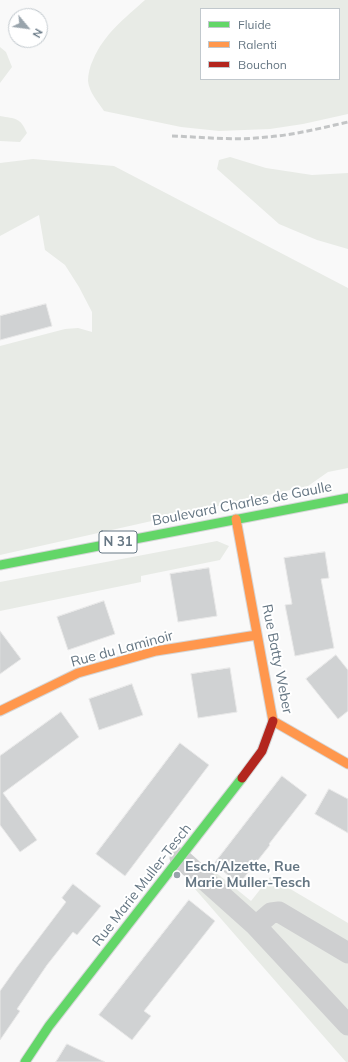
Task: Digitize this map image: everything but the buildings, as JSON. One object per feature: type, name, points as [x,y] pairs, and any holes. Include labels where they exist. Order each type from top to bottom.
[{"type":"street","name":"Boulevard Charles de Gaulle","points":[[0,565],[348,498]]},
{"type":"street","name":"Rue Batty Weber","points":[[236,519],[273,721],[348,764]]},
{"type":"street","name":"Rue du Laminoir","points":[[0,711],[78,673],[156,651],[258,635]]},
{"type":"street","name":"Rue Marie Muller-Tesch","points":[[25,1062],[49,1026],[241,780],[262,751],[273,721]]},
{"type":"street","points":[[180,858],[256,926],[348,1025]]},
{"type":"street","points":[[256,926],[270,913],[279,912],[348,953]]},
{"type":"shaded area","points":[[145,0],[348,0],[348,114],[303,124],[270,129],[219,131],[181,127],[104,111],[90,89],[88,78],[90,67],[103,42],[123,20]]},
{"type":"shaded area","points":[[0,47],[6,52],[12,67],[0,83]]},
{"type":"shaded area","points":[[0,116],[14,118],[20,121],[27,133],[20,142],[0,141]]},
{"type":"shaded area","points":[[230,157],[266,168],[312,175],[348,173],[348,249],[317,240],[279,224],[217,169],[219,160]]},
{"type":"shaded area","points":[[33,159],[114,166],[348,288],[348,468],[328,472],[308,486],[0,555],[0,346],[65,329],[78,328],[92,332],[92,312],[79,287],[65,265],[45,250],[39,215],[0,236],[0,163]]},
{"type":"shaded area","points":[[217,541],[229,546],[220,560],[141,576],[141,582],[0,611],[0,582]]},
{"type":"shaded area","points":[[203,862],[251,901],[270,877],[348,923],[348,1062],[346,1062],[188,881]]},
{"type":"railway","points":[[172,136],[231,139],[255,138],[297,133],[348,122]]},
{"type":"traffic: fast","points":[[0,565],[348,498]]},
{"type":"traffic: fast","points":[[25,1062],[49,1026],[242,778]]},
{"type":"traffic: slow","points":[[236,519],[273,721],[348,764]]},
{"type":"traffic: slow","points":[[0,711],[78,673],[156,651],[257,635]]},
{"type":"traffic: jam","points":[[242,778],[262,751],[273,721]]},
{"type":"place","name":"Esch/Alzette, Rue Marie Muller-Tesch","points":[[177,875]]}]
